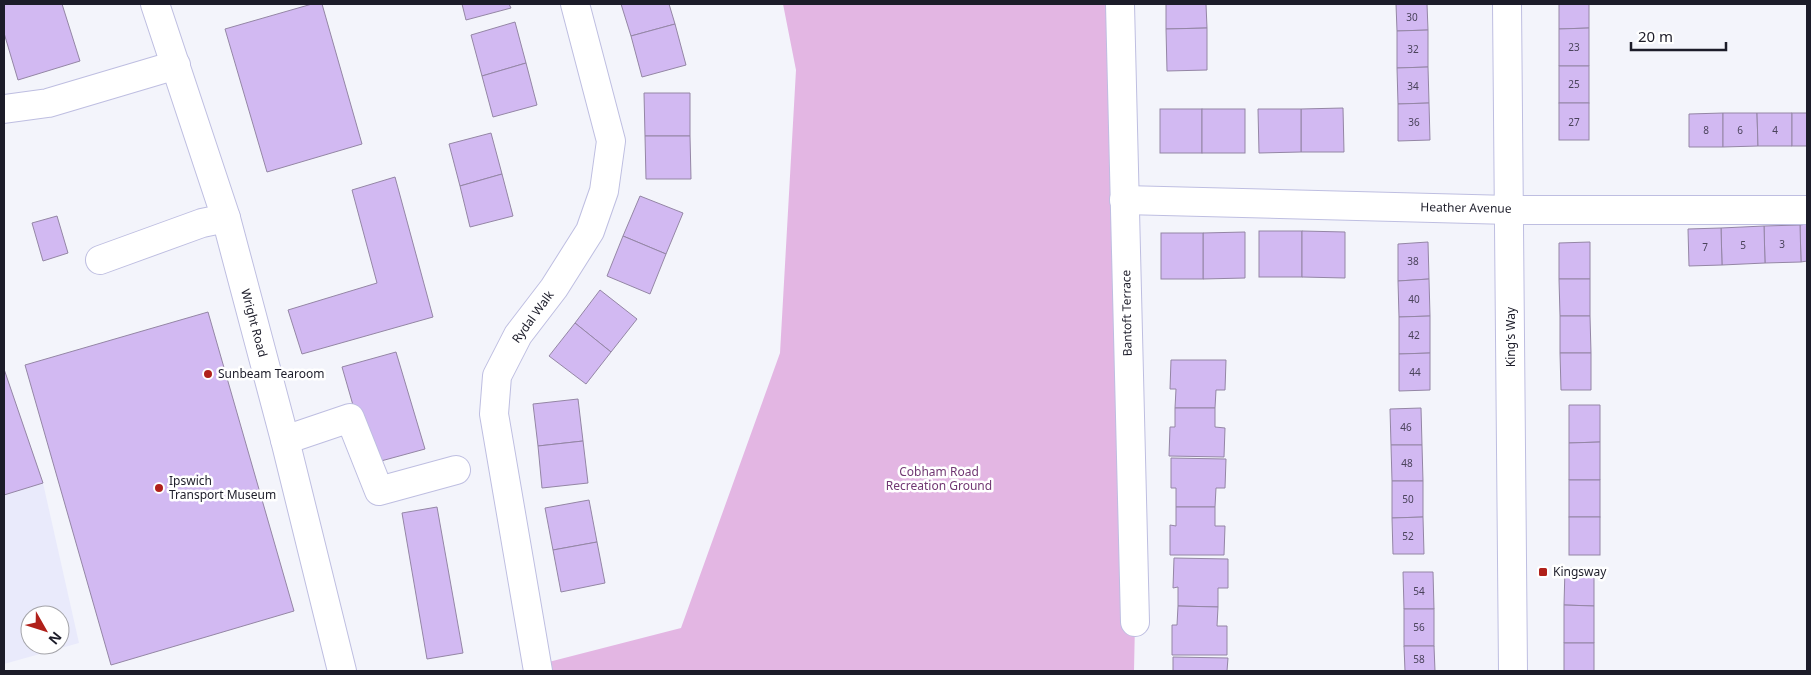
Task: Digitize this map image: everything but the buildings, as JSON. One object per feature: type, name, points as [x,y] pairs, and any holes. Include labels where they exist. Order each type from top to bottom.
[{"type":"street","name":"Rydal Walk","points":[[538,671],[494,414],[497,376],[518,335],[554,288],[590,231],[604,191],[611,141],[575,4]]},
{"type":"street","name":"Bantoft Terrace","points":[[1120,4],[1135,622]]},
{"type":"street","name":"King's Way","points":[[1507,4],[1513,671]]},
{"type":"street","name":"Wright Road","points":[[163,5],[176,65],[226,218],[285,440],[342,671]]},
{"type":"street","points":[[4,110],[48,102],[176,65]]},
{"type":"street","name":"Heather Avenue","points":[[1124,200],[1510,210],[1807,210]]},
{"type":"street","points":[[100,260],[202,223],[226,218]]},
{"type":"street","points":[[285,440],[350,418],[379,491],[456,470]]},
{"type":"shaded area","points":[[4,369],[43,483],[79,643],[70,646],[70,605],[20,605],[20,655],[36,655],[4,664]]},
{"type":"green space","name":"Cobham Road Recreation Ground","points":[[783,4],[1105,4],[1110,15],[1135,622],[1134,671],[538,671],[537,665],[681,628],[780,353],[796,70]]},
{"type":"place","name":"Sunbeam Tearoom","points":[[208,374]]},
{"type":"place","name":"Ipswich Transport Museum","points":[[159,488]]},
{"type":"place","name":"Kingsway","points":[[1543,572]]}]
